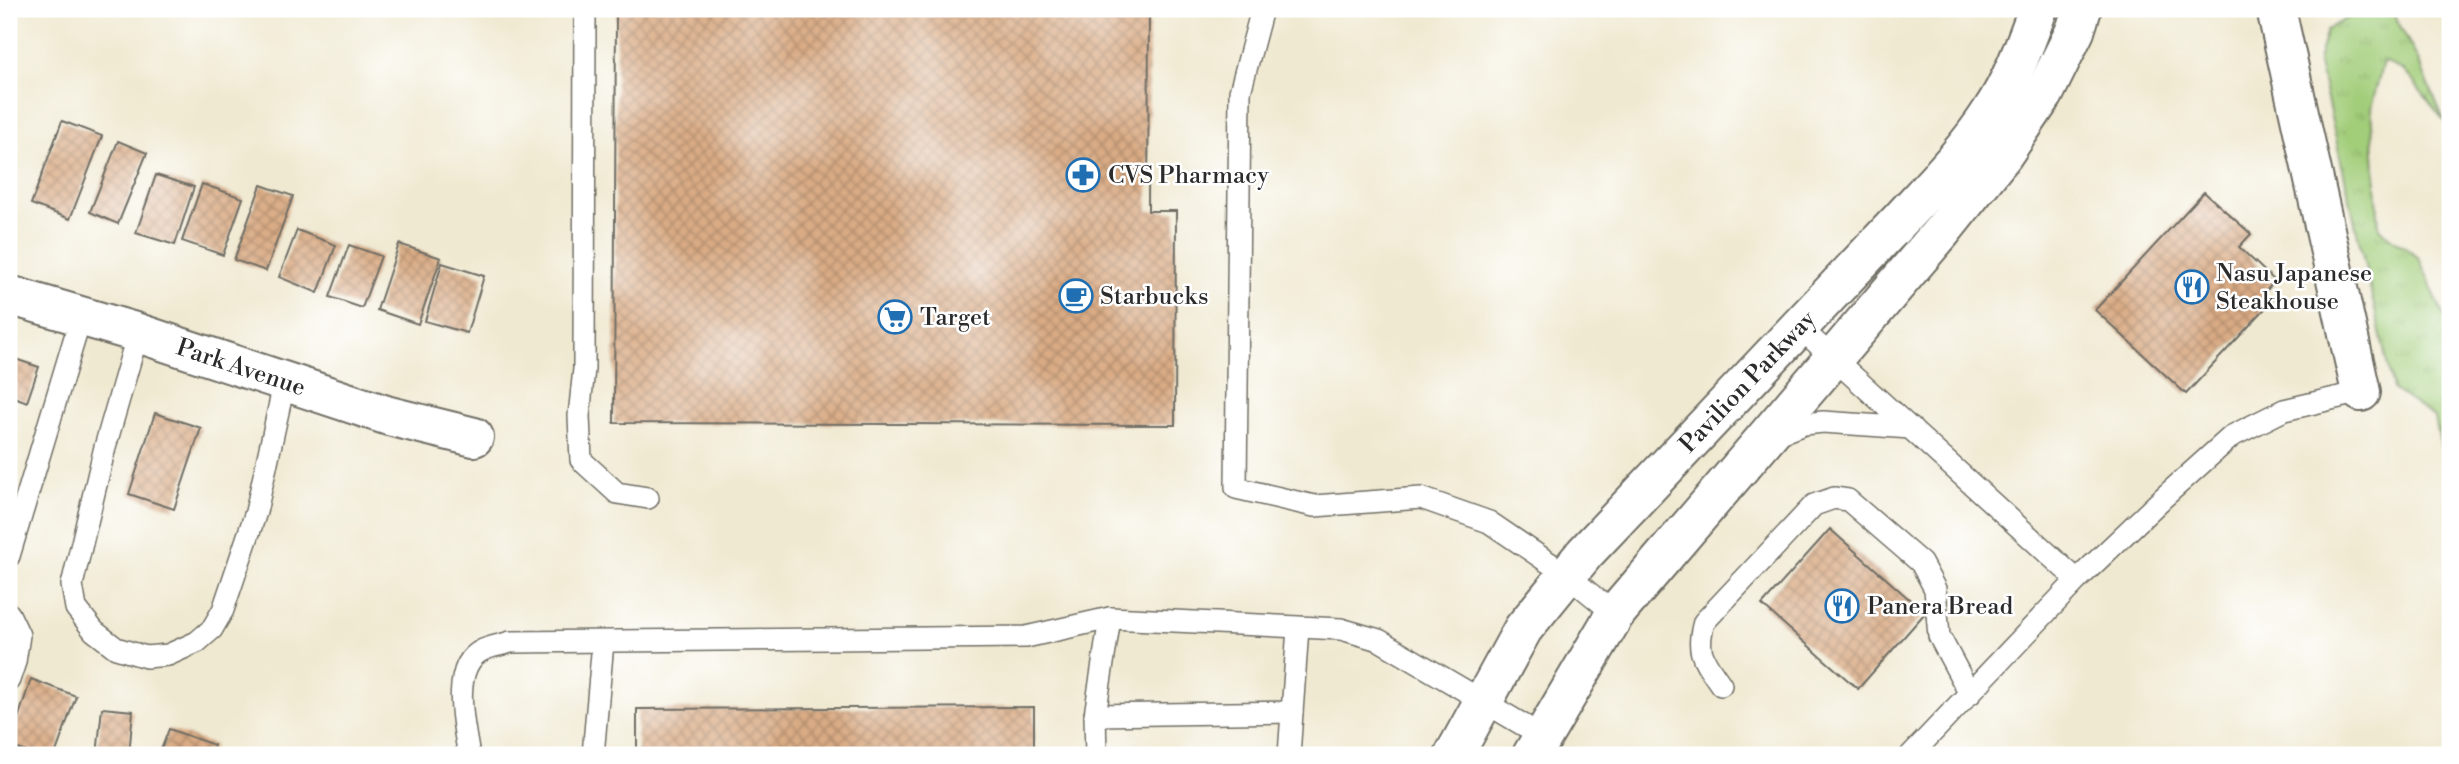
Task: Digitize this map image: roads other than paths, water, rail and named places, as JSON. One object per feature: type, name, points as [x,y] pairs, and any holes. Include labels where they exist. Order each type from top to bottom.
[{"type":"main road","name":"Pavilion Parkway","points":[[1454,755],[1523,629],[1585,553],[1945,170],[1992,112],[2023,50],[2038,9]]},
{"type":"main road","name":"Pavilion Parkway","points":[[1537,746],[1615,614],[1943,230],[2003,155],[2044,94],[2082,9]]},
{"type":"main road","points":[[2276,9],[2361,392]]},
{"type":"main road","name":"Park Avenue","points":[[9,295],[138,333],[389,416],[474,438]]},
{"type":"lane","points":[[585,9],[584,369],[579,416],[581,460],[617,493],[648,498]]},
{"type":"lane","points":[[1262,9],[1240,92],[1236,488],[1314,506],[1421,498],[1489,522],[1567,575],[1615,614]]},
{"type":"lane","points":[[9,556],[81,317]]},
{"type":"lane","points":[[1799,327],[2077,580]]},
{"type":"lane","points":[[138,333],[72,585],[76,608],[94,631],[116,648],[146,657],[168,655],[197,642],[212,629],[223,610],[256,512],[285,380]]},
{"type":"lane","points":[[1912,755],[2077,580],[2232,436],[2284,410],[2361,392]]},
{"type":"lane","points":[[1763,440],[1804,424],[1823,422],[1911,428]]},
{"type":"lane","points":[[1721,685],[1700,654],[1704,622],[1814,505],[1834,498],[1848,500],[1921,563],[1935,589],[1939,636],[1970,694]]},
{"type":"lane","points":[[9,614],[19,635],[9,680]]},
{"type":"lane","points":[[468,755],[460,701],[464,678],[470,662],[481,650],[510,642],[1026,638],[1110,618],[1341,629],[1379,640],[1482,702],[1537,746]]},
{"type":"lane","points":[[1096,755],[1095,715],[1110,618]]},
{"type":"lane","points":[[1289,755],[1297,628]]},
{"type":"lane","points":[[593,755],[603,642]]},
{"type":"lane","points":[[1095,715],[1292,712]]},
{"type":"place","name":"CVS Pharmacy","points":[[1083,175]]},
{"type":"place","name":"Nasu Japanese Steakhouse","points":[[2192,287]]},
{"type":"place","name":"Starbucks","points":[[1076,296]]},
{"type":"place","name":"Target","points":[[895,317]]},
{"type":"place","name":"Panera Bread","points":[[1842,606]]}]
